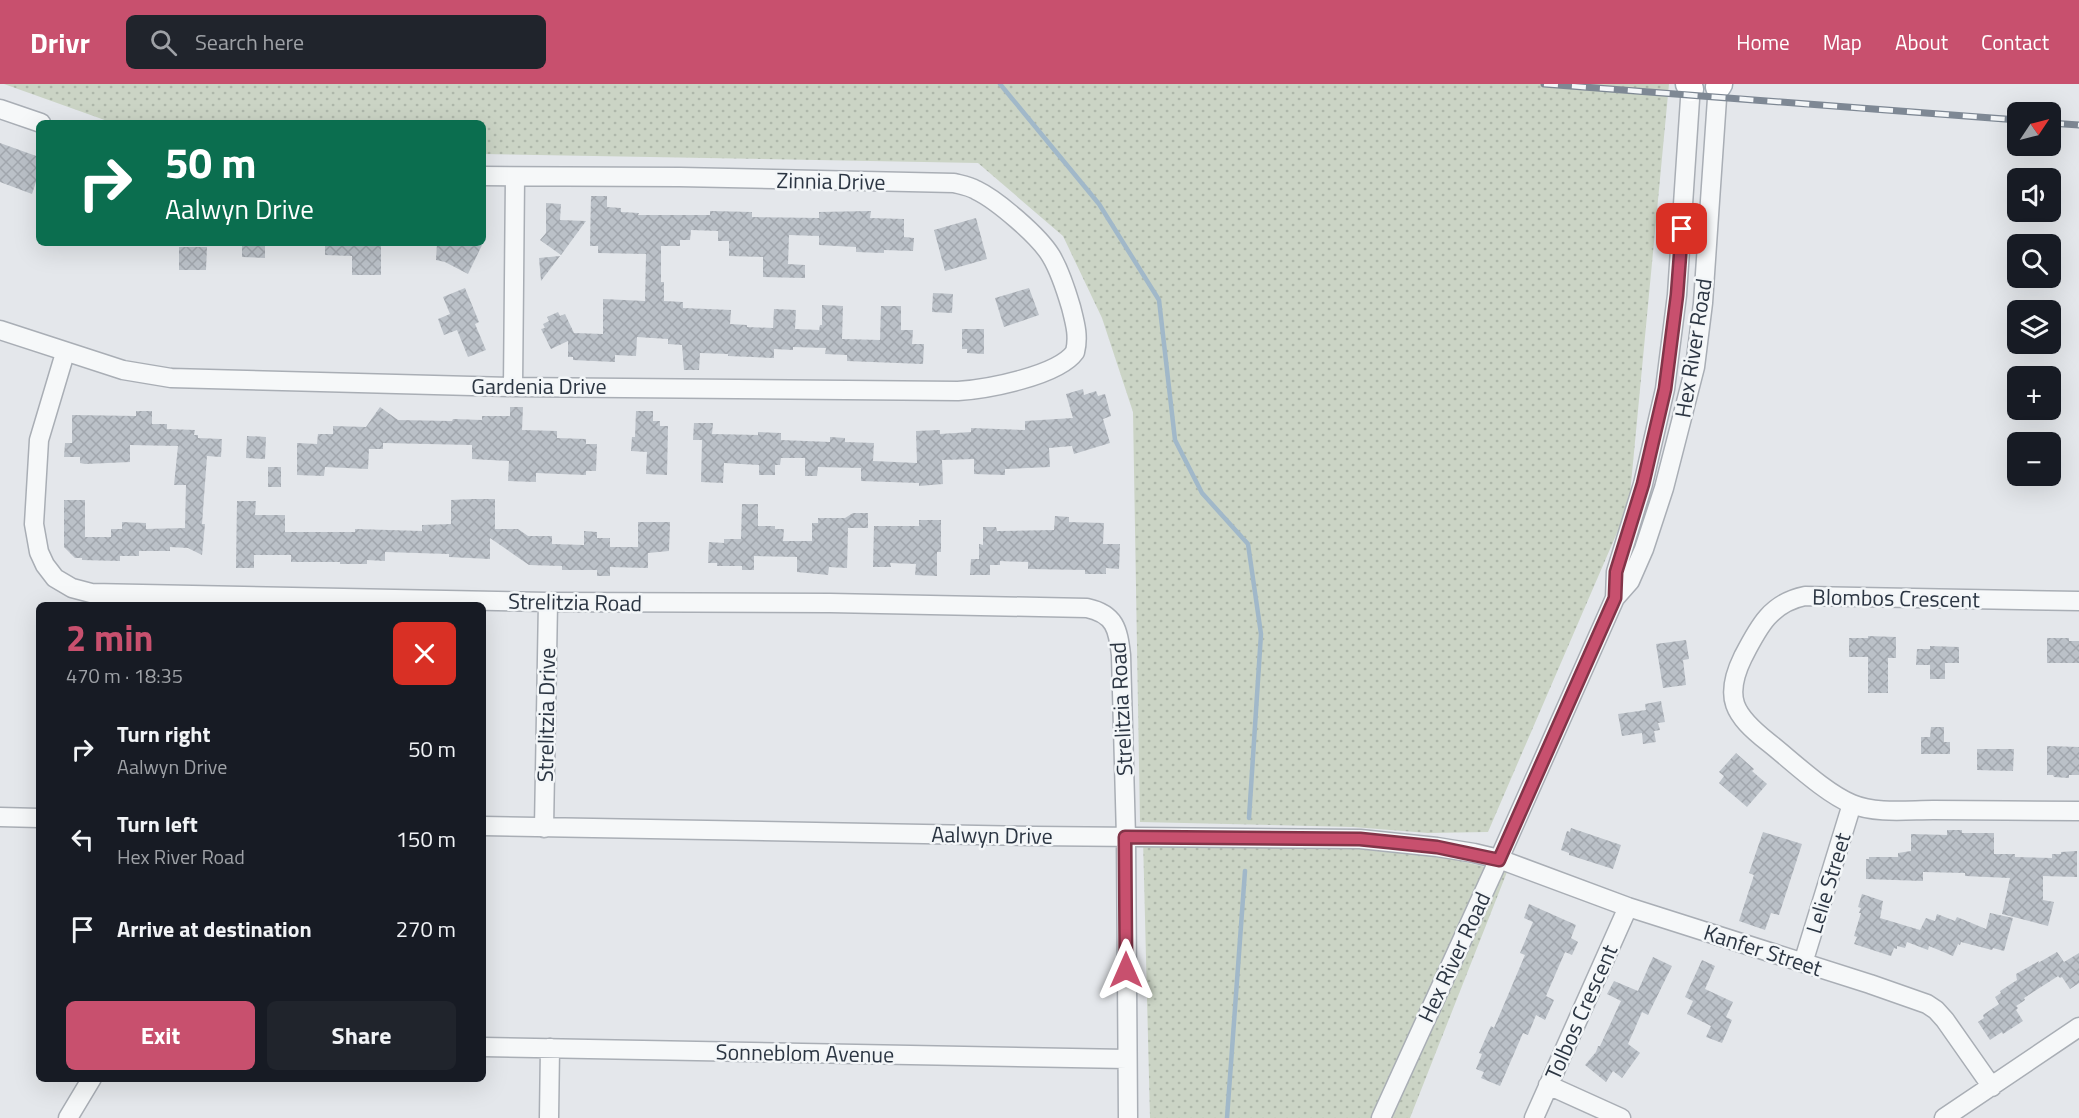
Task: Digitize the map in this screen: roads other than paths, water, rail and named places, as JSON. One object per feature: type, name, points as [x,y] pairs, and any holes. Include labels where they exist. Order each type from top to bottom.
[{"type":"street","name":"Hex River Road","points":[[1381,1118],[1615,598],[1630,581],[1644,549],[1667,478],[1695,367],[1703,303],[1719,85]]},
{"type":"street","name":"Hex River Road","points":[[1615,598],[1616,572],[1643,484],[1665,389],[1677,295],[1690,86]]},
{"type":"street","points":[[0,109],[36,121]]},
{"type":"street","name":"Zinnia Drive","points":[[486,176],[954,183],[967,186],[987,196],[1040,241],[1050,254],[1069,300],[1077,329],[1076,352]]},
{"type":"street","points":[[513,387],[515,177]]},
{"type":"street","name":"Gardenia Drive","points":[[0,330],[123,370],[171,378],[513,387],[958,391],[998,386],[1038,374],[1065,363],[1076,352]]},
{"type":"street","name":"Strelitzia Road","points":[[65,353],[39,440],[34,524],[39,552],[55,578],[72,588],[91,593],[548,602],[830,603],[1097,610],[1112,621],[1119,638],[1125,837],[1128,1118]]},
{"type":"street","name":"Blombos Crescent","points":[[2079,601],[1805,596],[1791,599],[1775,609],[1761,624],[1736,674],[1732,690],[1734,704],[1739,715],[1756,732],[1814,778],[1852,804],[1890,810],[2079,811]]},
{"type":"street","name":"Strelitzia Drive","points":[[543,828],[548,602]]},
{"type":"street","name":"Lelie Street","points":[[1803,963],[1852,804]]},
{"type":"street","points":[[0,817],[36,818]]},
{"type":"street","name":"Aalwyn Drive","points":[[486,826],[1360,839],[1437,847],[1499,860]]},
{"type":"street","name":"Kanfer Street","points":[[1499,860],[1628,907],[1919,1001],[1936,1010],[1992,1087]]},
{"type":"street","name":"Tolbos Crescent","points":[[1534,1118],[1628,907]]},
{"type":"street","points":[[1944,1118],[2079,1027]]},
{"type":"street","name":"Sonneblom Avenue","points":[[486,1047],[1127,1059]]},
{"type":"street","points":[[549,1118],[550,1048]]},
{"type":"street","points":[[68,1118],[90,1082]]},
{"type":"street","points":[[1548,1085],[1621,1118]]},
{"type":"waterway","points":[[1000,84],[1099,204],[1159,300],[1175,440],[1202,493],[1248,544],[1261,634],[1249,818]]},
{"type":"waterway","points":[[1227,1118],[1245,871]]},
{"type":"railway","points":[[1544,84],[2007,119]]},
{"type":"railway","points":[[2061,124],[2079,125]]}]
